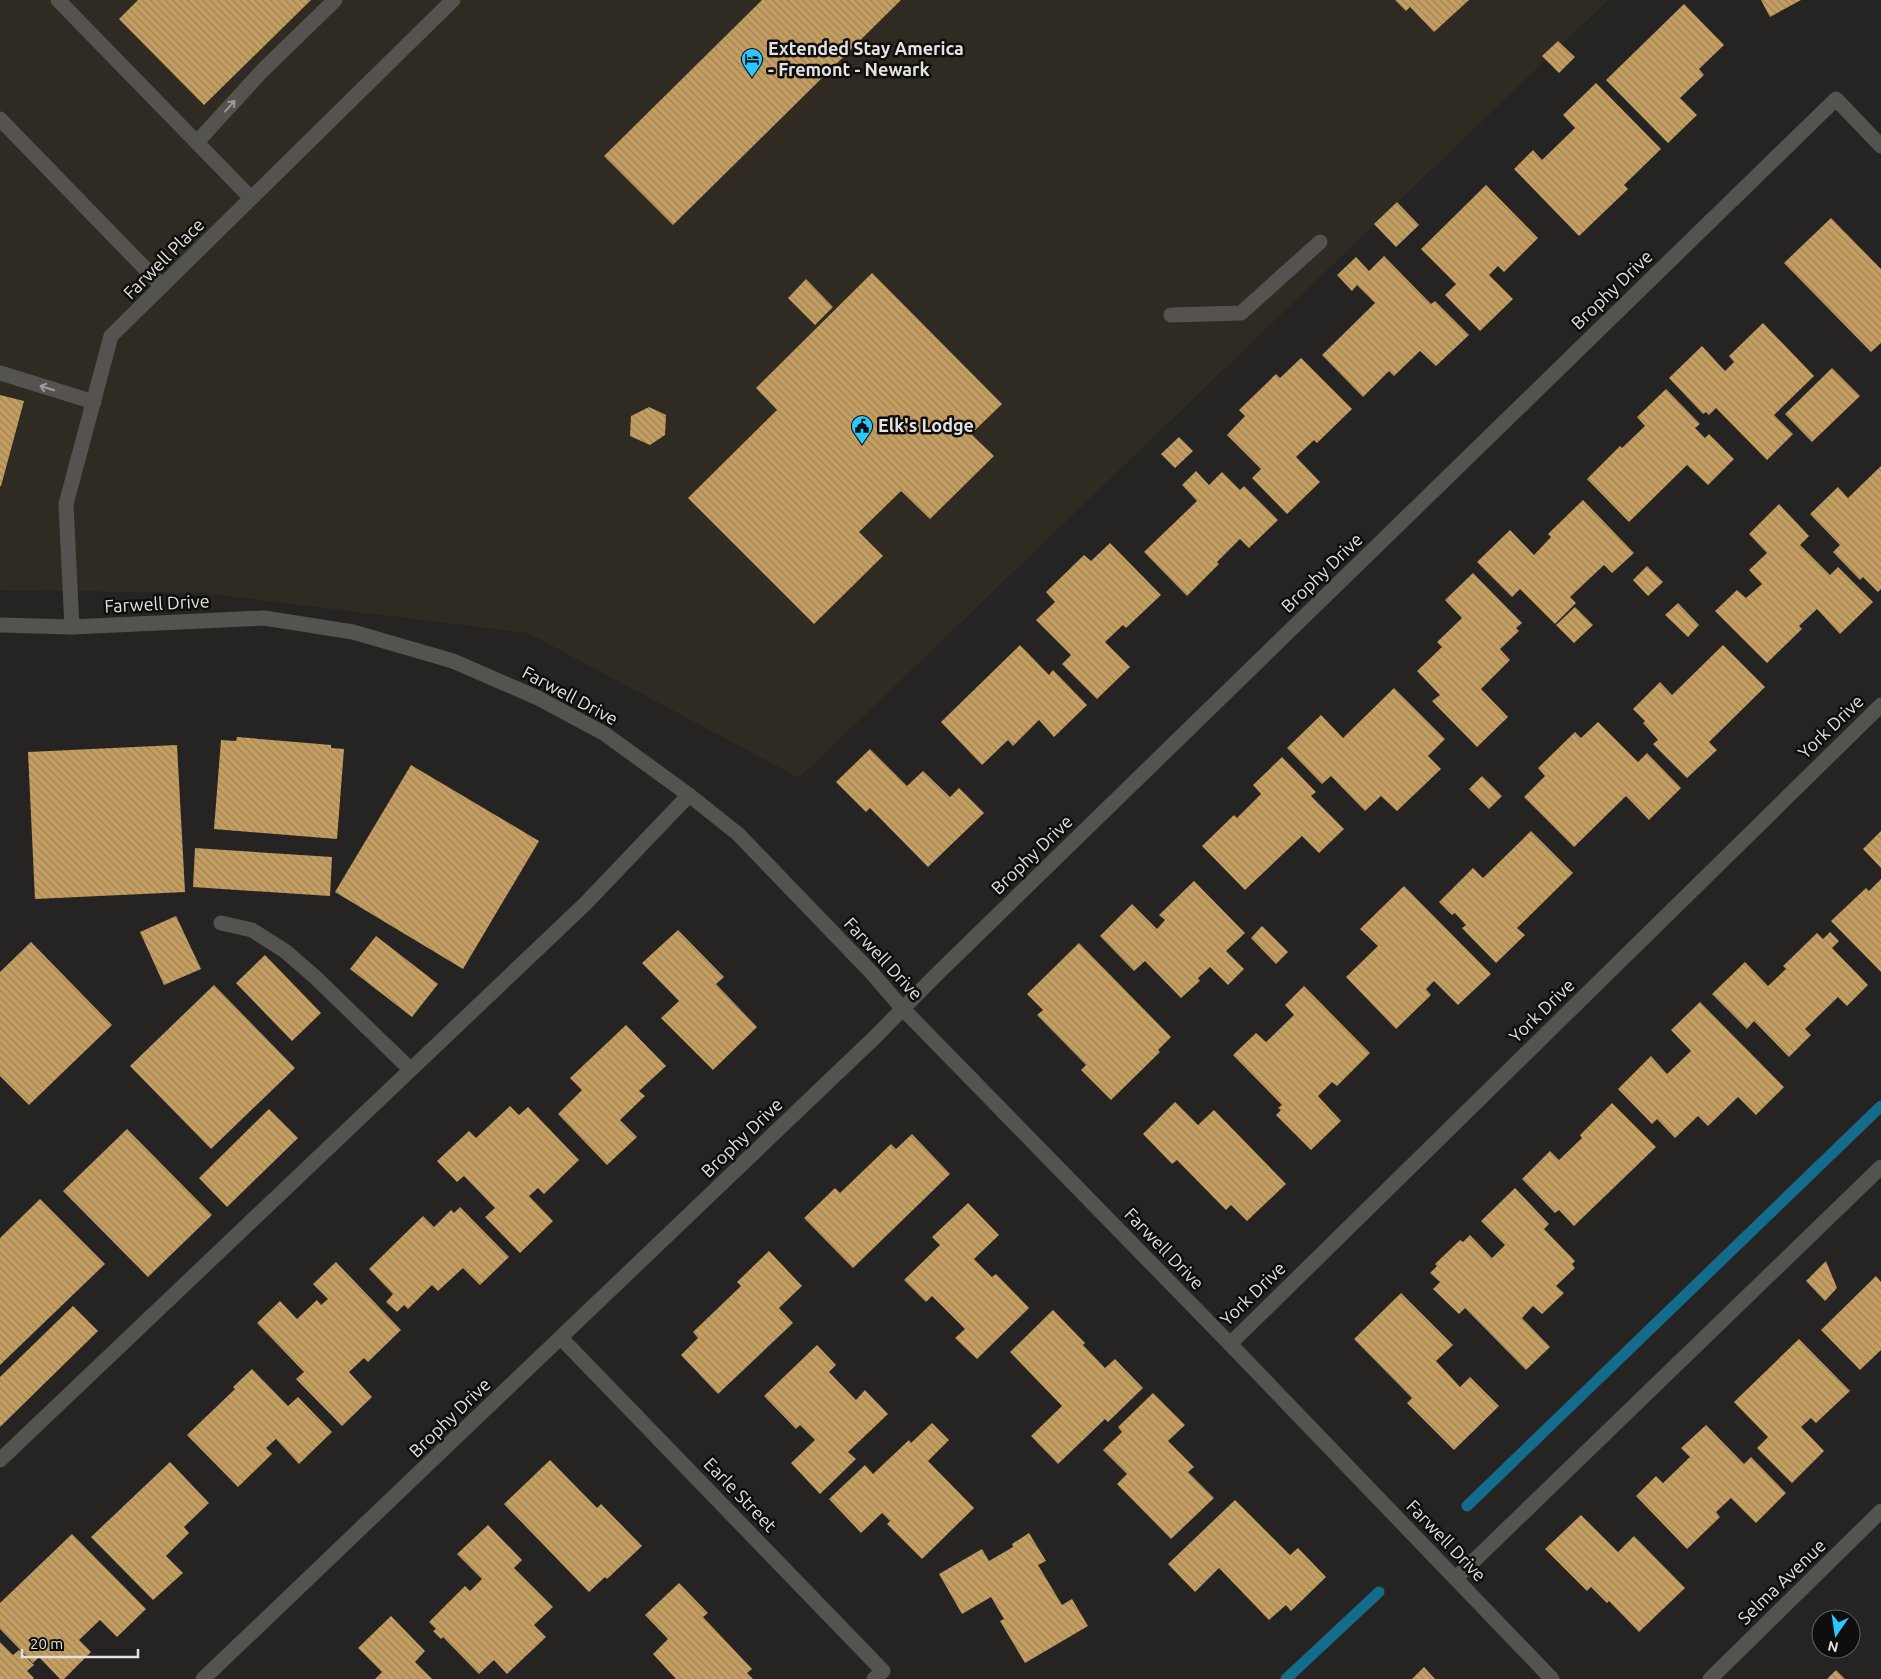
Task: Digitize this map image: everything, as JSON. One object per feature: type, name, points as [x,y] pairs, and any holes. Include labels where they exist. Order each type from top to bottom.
[{"type":"street","points":[[58,0],[251,198]]},
{"type":"street","points":[[197,142],[262,71],[335,0]]},
{"type":"street","name":"Farwell Place","points":[[72,626],[66,504],[111,336],[453,0]]},
{"type":"street","name":"Brophy Drive","points":[[203,1679],[903,1009],[1836,99],[1881,146]]},
{"type":"street","points":[[0,119],[162,286]]},
{"type":"street","points":[[1171,315],[1241,313],[1320,242]]},
{"type":"street","points":[[0,373],[94,402]]},
{"type":"street","name":"Farwell Drive","points":[[0,625],[72,626],[264,618],[353,632],[453,661],[538,698],[604,734],[689,795],[738,834],[871,972],[903,1009],[1230,1344],[1552,1679]]},
{"type":"street","name":"York Drive","points":[[1230,1344],[1881,705]]},
{"type":"street","points":[[0,1460],[585,904],[689,795]]},
{"type":"street","points":[[221,923],[252,930],[285,951],[315,977],[410,1070]]},
{"type":"street","points":[[1456,1578],[1881,1167]]},
{"type":"street","name":"Earle Street","points":[[561,1338],[883,1671],[874,1679]]},
{"type":"street","name":"Selma Avenue","points":[[1710,1679],[1881,1511]]},
{"type":"shaded area","points":[[0,0],[1608,0],[799,778],[528,633],[204,593],[0,590]]},
{"type":"building","points":[[138,0],[311,0],[204,105],[119,19]]},
{"type":"building","name":"Extended Stay America - Fremont - Newark","points":[[762,0],[901,0],[673,225],[604,156]]},
{"type":"building","points":[[1395,0],[1469,0],[1434,32],[1410,7],[1406,11]]},
{"type":"building","points":[[1761,0],[1801,0],[1770,17]]},
{"type":"building","points":[[1684,4],[1724,45],[1699,69],[1704,75],[1680,98],[1697,115],[1668,143],[1606,80]]},
{"type":"building","points":[[1558,41],[1575,57],[1559,73],[1542,56]]},
{"type":"building","points":[[1596,83],[1661,149],[1624,185],[1628,189],[1579,236],[1514,169],[1533,150],[1542,160],[1575,128],[1563,115]]},
{"type":"building","points":[[1486,185],[1538,238],[1504,272],[1498,266],[1489,275],[1513,299],[1480,331],[1445,295],[1456,284],[1421,249]]},
{"type":"building","points":[[1397,202],[1419,225],[1396,247],[1374,224]]},
{"type":"building","points":[[1831,218],[1881,269],[1881,343],[1871,352],[1784,263]]},
{"type":"building","points":[[1384,256],[1431,304],[1435,301],[1469,335],[1436,366],[1420,351],[1394,376],[1389,371],[1363,397],[1322,355],[1375,303],[1357,285],[1352,291],[1337,275],[1356,257],[1369,271]]},
{"type":"building","name":"Elk's Lodge","points":[[872,273],[1002,404],[971,434],[994,456],[930,519],[901,491],[859,532],[883,556],[814,624],[688,498],[777,410],[756,388]]},
{"type":"building","points":[[806,279],[833,307],[815,325],[788,298]]},
{"type":"building","points":[[1763,323],[1814,376],[1774,415],[1793,434],[1767,460],[1716,408],[1709,415],[1706,412],[1703,414],[1669,378],[1702,346],[1725,371],[1734,362],[1729,356]]},
{"type":"building","points":[[1301,358],[1352,409],[1317,443],[1314,440],[1296,457],[1320,482],[1287,514],[1252,478],[1261,469],[1227,435],[1245,416],[1239,410],[1276,374],[1280,378]]},
{"type":"building","points":[[1832,368],[1860,396],[1812,442],[1785,414]]},
{"type":"building","points":[[1666,389],[1700,424],[1695,428],[1705,438],[1709,434],[1734,459],[1708,485],[1687,465],[1629,522],[1587,479],[1620,446],[1622,448],[1645,426],[1637,417]]},
{"type":"building","points":[[0,395],[24,401],[1,486],[0,486]]},
{"type":"building","points":[[649,407],[666,415],[665,435],[650,445],[630,436],[631,416]]},
{"type":"building","points":[[1179,437],[1193,451],[1175,468],[1161,454]]},
{"type":"building","points":[[1881,466],[1881,589],[1878,592],[1863,577],[1860,580],[1833,552],[1840,545],[1810,514],[1838,487],[1848,498]]},
{"type":"building","points":[[1196,471],[1209,485],[1222,472],[1240,490],[1244,486],[1278,520],[1249,548],[1240,539],[1217,562],[1219,564],[1187,596],[1144,552],[1197,501],[1182,485]]},
{"type":"building","points":[[1583,500],[1634,553],[1612,573],[1604,565],[1570,597],[1576,603],[1555,624],[1520,589],[1512,597],[1477,562],[1510,530],[1534,555],[1551,537],[1548,534]]},
{"type":"building","points":[[1779,504],[1809,536],[1800,545],[1830,575],[1838,567],[1873,602],[1840,634],[1817,609],[1799,626],[1802,629],[1767,663],[1715,611],[1737,590],[1746,598],[1762,584],[1749,570],[1767,553],[1749,534]]},
{"type":"building","points":[[1110,543],[1161,595],[1126,628],[1123,625],[1105,642],[1130,667],[1097,699],[1062,664],[1071,655],[1036,620],[1055,602],[1046,592],[1084,555],[1091,561]]},
{"type":"building","points":[[1647,566],[1663,582],[1648,596],[1633,580]]},
{"type":"building","points":[[1473,573],[1522,623],[1516,628],[1519,631],[1500,649],[1510,660],[1481,689],[1508,717],[1477,747],[1432,701],[1440,695],[1417,671],[1442,647],[1437,642],[1462,618],[1445,600]]},
{"type":"building","points":[[1678,603],[1699,625],[1688,637],[1665,615]]},
{"type":"building","points":[[1575,607],[1593,625],[1574,643],[1556,625]]},
{"type":"building","points":[[1020,645],[1049,675],[1053,670],[1087,705],[1054,737],[1039,720],[1013,746],[1008,740],[982,765],[941,722]]},
{"type":"building","points":[[1723,645],[1765,687],[1709,742],[1717,750],[1687,778],[1653,744],[1658,740],[1643,723],[1645,721],[1633,709],[1660,682],[1672,695]]},
{"type":"building","points":[[1394,688],[1445,739],[1428,756],[1441,769],[1397,811],[1381,796],[1365,811],[1331,776],[1322,784],[1287,748],[1321,715],[1343,738]]},
{"type":"building","points":[[1598,722],[1638,762],[1647,753],[1681,788],[1649,820],[1626,796],[1574,847],[1524,797],[1545,776],[1538,768],[1575,732],[1581,738]]},
{"type":"building","points":[[237,737],[331,745],[331,748],[344,749],[337,839],[214,829],[221,740],[236,741]]},
{"type":"building","points":[[177,745],[185,892],[35,899],[28,752]]},
{"type":"building","points":[[870,749],[907,786],[923,771],[950,797],[959,788],[984,813],[928,867],[870,808],[866,812],[836,782]]},
{"type":"building","points":[[1282,757],[1316,792],[1311,796],[1344,829],[1319,853],[1302,836],[1245,890],[1202,846],[1234,815],[1237,818],[1261,794],[1253,785]]},
{"type":"building","points":[[411,765],[539,841],[463,969],[335,892]]},
{"type":"building","points":[[1482,776],[1502,796],[1489,809],[1469,789]]},
{"type":"building","points":[[1531,831],[1573,873],[1517,928],[1525,935],[1496,963],[1462,928],[1466,925],[1455,913],[1452,915],[1439,902],[1473,868],[1483,878]]},
{"type":"building","points":[[1881,831],[1881,868],[1863,849]]},
{"type":"building","points":[[195,848],[332,857],[330,896],[193,887]]},
{"type":"building","points":[[1881,879],[1881,972],[1831,921],[1866,888],[1869,891]]},
{"type":"building","points":[[1194,881],[1245,933],[1226,951],[1244,969],[1228,985],[1210,967],[1198,978],[1200,981],[1181,998],[1145,961],[1134,971],[1100,936],[1132,904],[1157,929],[1165,920],[1159,915]]},
{"type":"building","points":[[1404,886],[1491,974],[1458,1005],[1434,981],[1426,989],[1431,995],[1396,1029],[1346,977],[1378,946],[1360,929]]},
{"type":"building","points":[[176,916],[201,969],[164,985],[140,932]]},
{"type":"building","points":[[1262,926],[1288,952],[1276,964],[1251,938]]},
{"type":"building","points":[[678,930],[724,977],[716,984],[757,1027],[713,1070],[661,1018],[679,1001],[642,963]]},
{"type":"building","points":[[1830,932],[1839,941],[1832,948],[1868,985],[1847,1006],[1838,997],[1805,1029],[1811,1035],[1789,1057],[1754,1021],[1747,1029],[1712,994],[1745,962],[1768,986],[1786,969],[1783,966],[1817,933],[1823,939]]},
{"type":"building","points":[[376,936],[438,984],[412,1017],[350,969]]},
{"type":"building","points":[[31,942],[112,1025],[29,1105],[0,1076],[0,972]]},
{"type":"building","points":[[1079,943],[1171,1037],[1158,1050],[1160,1052],[1111,1100],[1081,1070],[1086,1065],[1037,1015],[1043,1010],[1027,994]]},
{"type":"building","points":[[265,955],[321,1013],[292,1041],[236,983]]},
{"type":"building","points":[[214,985],[295,1068],[211,1149],[130,1066]]},
{"type":"building","points":[[1304,986],[1370,1053],[1337,1086],[1332,1082],[1318,1096],[1341,1121],[1311,1150],[1276,1115],[1281,1110],[1278,1108],[1282,1105],[1233,1055],[1256,1033],[1266,1042],[1294,1015],[1285,1005]]},
{"type":"building","points":[[1700,1002],[1784,1087],[1756,1115],[1738,1097],[1708,1126],[1698,1116],[1675,1138],[1657,1119],[1652,1124],[1618,1089],[1651,1056],[1667,1074],[1691,1051],[1671,1030]]},
{"type":"building","points":[[626,1025],[666,1066],[639,1091],[645,1096],[620,1120],[637,1137],[607,1165],[558,1114],[582,1090],[570,1078]]},
{"type":"building","points":[[1175,1102],[1198,1125],[1214,1110],[1286,1184],[1247,1221],[1231,1205],[1226,1210],[1177,1160],[1172,1164],[1143,1134]]},
{"type":"building","points":[[1612,1103],[1656,1147],[1574,1226],[1559,1210],[1555,1213],[1522,1179],[1550,1151],[1559,1160],[1582,1138],[1580,1135]]},
{"type":"building","points":[[510,1106],[519,1115],[528,1107],[579,1160],[544,1194],[538,1188],[529,1196],[553,1221],[520,1253],[485,1217],[495,1208],[464,1176],[457,1182],[437,1161],[469,1131],[476,1138]]},
{"type":"building","points":[[269,1109],[298,1138],[227,1207],[199,1178]]},
{"type":"building","points":[[127,1129],[212,1215],[148,1277],[63,1191]]},
{"type":"building","points":[[912,1134],[950,1174],[853,1268],[804,1218],[835,1188],[840,1193],[891,1144],[896,1149]]},
{"type":"building","points":[[1515,1188],[1549,1224],[1544,1229],[1575,1261],[1572,1264],[1575,1268],[1556,1286],[1564,1293],[1542,1314],[1533,1306],[1522,1318],[1550,1347],[1526,1370],[1465,1308],[1459,1314],[1433,1289],[1440,1282],[1430,1273],[1437,1266],[1435,1264],[1460,1240],[1463,1242],[1470,1235],[1492,1258],[1505,1245],[1481,1221]]},
{"type":"building","points":[[40,1199],[105,1264],[0,1365],[0,1238]]},
{"type":"building","points":[[968,1203],[999,1235],[974,1259],[992,1277],[996,1274],[1029,1308],[977,1359],[955,1338],[965,1329],[932,1296],[926,1302],[904,1280],[940,1245],[932,1237]]},
{"type":"building","points":[[460,1207],[509,1257],[480,1285],[463,1268],[438,1291],[432,1285],[408,1309],[404,1305],[397,1312],[386,1302],[393,1294],[369,1269],[423,1216],[434,1227],[451,1210],[454,1213]]},
{"type":"building","points":[[769,1251],[802,1286],[779,1308],[793,1323],[718,1394],[681,1355],[698,1338],[693,1332],[741,1286],[737,1282]]},
{"type":"building","points":[[1826,1261],[1837,1288],[1825,1301],[1806,1281]]},
{"type":"building","points":[[336,1262],[401,1330],[368,1362],[364,1358],[349,1372],[372,1397],[342,1426],[296,1379],[304,1372],[257,1323],[280,1301],[297,1319],[317,1300],[321,1305],[328,1299],[313,1284]]},
{"type":"building","points":[[1876,1276],[1881,1282],[1881,1350],[1860,1370],[1821,1330]]},
{"type":"building","points":[[1401,1293],[1453,1345],[1436,1361],[1460,1387],[1470,1377],[1499,1406],[1454,1450],[1407,1403],[1412,1398],[1354,1339]]},
{"type":"building","points":[[73,1306],[98,1331],[0,1427],[0,1377]]},
{"type":"building","points":[[1053,1310],[1085,1343],[1083,1345],[1105,1368],[1115,1359],[1143,1388],[1108,1422],[1105,1419],[1058,1464],[1031,1436],[1062,1406],[1010,1352]]},
{"type":"building","points":[[1799,1339],[1850,1391],[1816,1423],[1811,1418],[1801,1427],[1824,1451],[1792,1483],[1757,1448],[1768,1437],[1734,1402]]},
{"type":"building","points":[[817,1345],[836,1365],[829,1372],[856,1400],[865,1390],[888,1414],[848,1452],[856,1459],[820,1494],[791,1463],[815,1440],[800,1425],[796,1429],[764,1396]]},
{"type":"building","points":[[252,1369],[288,1406],[298,1397],[332,1432],[299,1464],[276,1439],[266,1448],[272,1454],[238,1487],[187,1435],[235,1389],[233,1387]]},
{"type":"building","points":[[1153,1393],[1185,1425],[1168,1441],[1194,1467],[1188,1472],[1214,1498],[1171,1539],[1117,1484],[1127,1474],[1103,1450],[1122,1432],[1118,1427]]},
{"type":"building","points":[[932,1423],[949,1440],[928,1461],[974,1508],[922,1559],[887,1524],[890,1521],[882,1513],[861,1533],[829,1499],[865,1465],[873,1474],[909,1440],[911,1443]]},
{"type":"building","points":[[1706,1425],[1744,1464],[1751,1457],[1786,1493],[1756,1523],[1731,1498],[1716,1512],[1720,1517],[1687,1549],[1636,1496],[1656,1476],[1663,1483],[1690,1457],[1681,1448]]},
{"type":"building","points":[[550,1460],[597,1508],[601,1504],[642,1546],[607,1579],[605,1577],[589,1592],[504,1504]]},
{"type":"building","points":[[170,1462],[209,1503],[184,1527],[189,1533],[166,1556],[183,1573],[153,1600],[91,1537]]},
{"type":"building","points":[[1235,1500],[1290,1555],[1298,1548],[1326,1577],[1291,1611],[1286,1605],[1269,1620],[1219,1568],[1195,1592],[1168,1564]]},
{"type":"building","points":[[1581,1515],[1618,1552],[1634,1536],[1685,1588],[1639,1632],[1609,1601],[1607,1603],[1591,1587],[1587,1591],[1545,1549]]},
{"type":"building","points":[[488,1525],[522,1560],[514,1568],[553,1607],[534,1625],[546,1637],[507,1674],[494,1660],[479,1674],[443,1637],[441,1639],[433,1631],[436,1629],[429,1622],[465,1586],[470,1591],[482,1579],[457,1554]]},
{"type":"building","points":[[1029,1533],[1046,1561],[1038,1565],[1062,1605],[1072,1599],[1088,1626],[1025,1663],[1000,1621],[1004,1619],[991,1597],[962,1614],[939,1574],[982,1549],[989,1561],[1013,1547],[1012,1544]]},
{"type":"building","points":[[72,1534],[146,1609],[117,1637],[100,1620],[79,1640],[91,1652],[64,1679],[60,1679],[39,1657],[33,1663],[0,1629],[0,1603]]},
{"type":"building","points":[[679,1583],[708,1613],[703,1617],[752,1669],[747,1673],[753,1679],[676,1679],[653,1654],[668,1639],[645,1615]]},
{"type":"building","points":[[391,1616],[425,1651],[415,1662],[432,1679],[375,1679],[382,1672],[358,1648]]},
{"type":"building","points":[[0,1642],[13,1655],[19,1650],[34,1665],[27,1671],[33,1679],[0,1679]]},
{"type":"building","points":[[1424,1667],[1435,1679],[1412,1679]]},
{"type":"building","points":[[1836,1670],[1845,1679],[1827,1679]]},
{"type":"waterway","points":[[1467,1506],[1881,1106]]},
{"type":"waterway","points":[[1286,1679],[1379,1592]]},
{"type":"place","name":"Extended Stay America - Fremont - Newark","points":[[752,78]]},
{"type":"place","name":"Elk's Lodge","points":[[862,445]]}]
